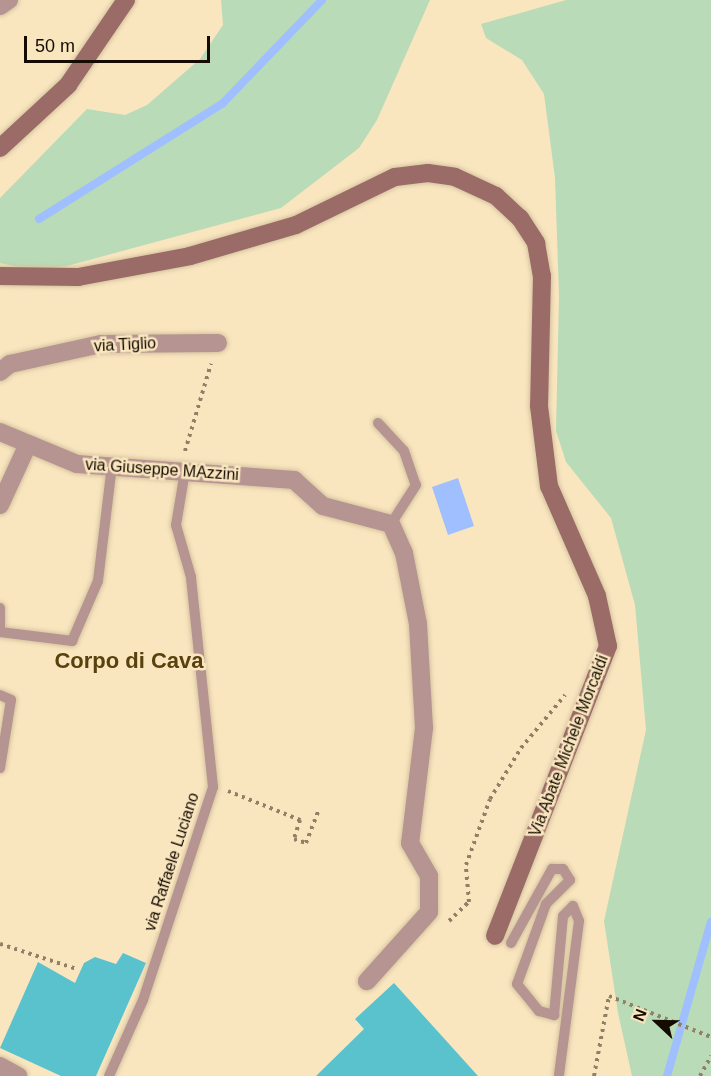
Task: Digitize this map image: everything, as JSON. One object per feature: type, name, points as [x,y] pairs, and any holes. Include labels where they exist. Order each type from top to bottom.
[{"type":"street","points":[[0,6],[9,0]]},
{"type":"street","points":[[0,148],[68,85],[126,0]]},
{"type":"street","name":"Via Abate Michele Morcaldi","points":[[0,276],[78,277],[190,256],[296,225],[395,177],[455,177],[496,196],[536,243],[543,276],[539,406],[549,486],[597,596],[608,646],[591,686],[503,939]]},
{"type":"street","name":"via Tiglio","points":[[0,372],[10,364],[101,344],[218,344]]},
{"type":"street","name":"via Giuseppe MAzzini","points":[[0,432],[77,464],[294,480],[323,506],[391,524]]},
{"type":"street","points":[[0,505],[28,444]]},
{"type":"street","points":[[367,981],[429,912],[429,876],[410,843],[424,728],[421,653],[404,553],[391,524]]},
{"type":"street","points":[[0,1066],[18,1076]]},
{"type":"lane","points":[[378,423],[404,451],[416,485],[391,524]]},
{"type":"lane","points":[[0,632],[72,641],[98,581],[112,466]]},
{"type":"lane","name":"via Raffaele Luciano","points":[[109,1076],[143,1000],[213,787],[191,577],[176,525],[185,471]]},
{"type":"lane","points":[[0,608],[0,627]]},
{"type":"lane","points":[[0,695],[11,700],[0,768]]},
{"type":"lane","points":[[503,939],[552,869],[563,869],[570,880],[546,904],[517,984],[539,1011],[554,1015],[563,916],[573,906],[579,921],[559,1076]]},
{"type":"path","points":[[185,471],[185,436],[218,344]]},
{"type":"path","points":[[440,929],[469,902],[466,865],[490,799],[521,748],[572,686],[591,686]]},
{"type":"path","points":[[213,787],[249,796],[300,820],[294,839],[306,843],[318,811]]},
{"type":"path","points":[[0,944],[77,969]]},
{"type":"path","points":[[594,1076],[609,996],[711,1037]]},
{"type":"path","points":[[700,1076],[711,1056]]},
{"type":"green space","points":[[221,0],[430,0],[377,120],[359,148],[281,208],[67,266],[32,270],[0,263],[0,198],[87,109],[125,115],[147,105],[200,59],[223,25]]},
{"type":"green space","points":[[566,0],[711,0],[711,1076],[632,1076],[618,1013],[604,921],[646,730],[635,605],[611,518],[566,462],[556,431],[559,296],[555,178],[544,94],[522,60],[486,38],[481,24]]},
{"type":"water","points":[[458,478],[474,526],[448,535],[432,487]]},
{"type":"building","points":[[123,953],[146,963],[96,1076],[61,1076],[0,1048],[38,962],[75,983],[84,963],[95,957],[116,964]]},
{"type":"building","points":[[394,983],[478,1076],[316,1076],[364,1029],[355,1019]]},
{"type":"waterway","points":[[39,219],[223,103],[322,0]]},
{"type":"waterway","points":[[667,1076],[711,922]]},
{"type":"district","name":"Corpo di Cava","points":[[129,661]]}]
